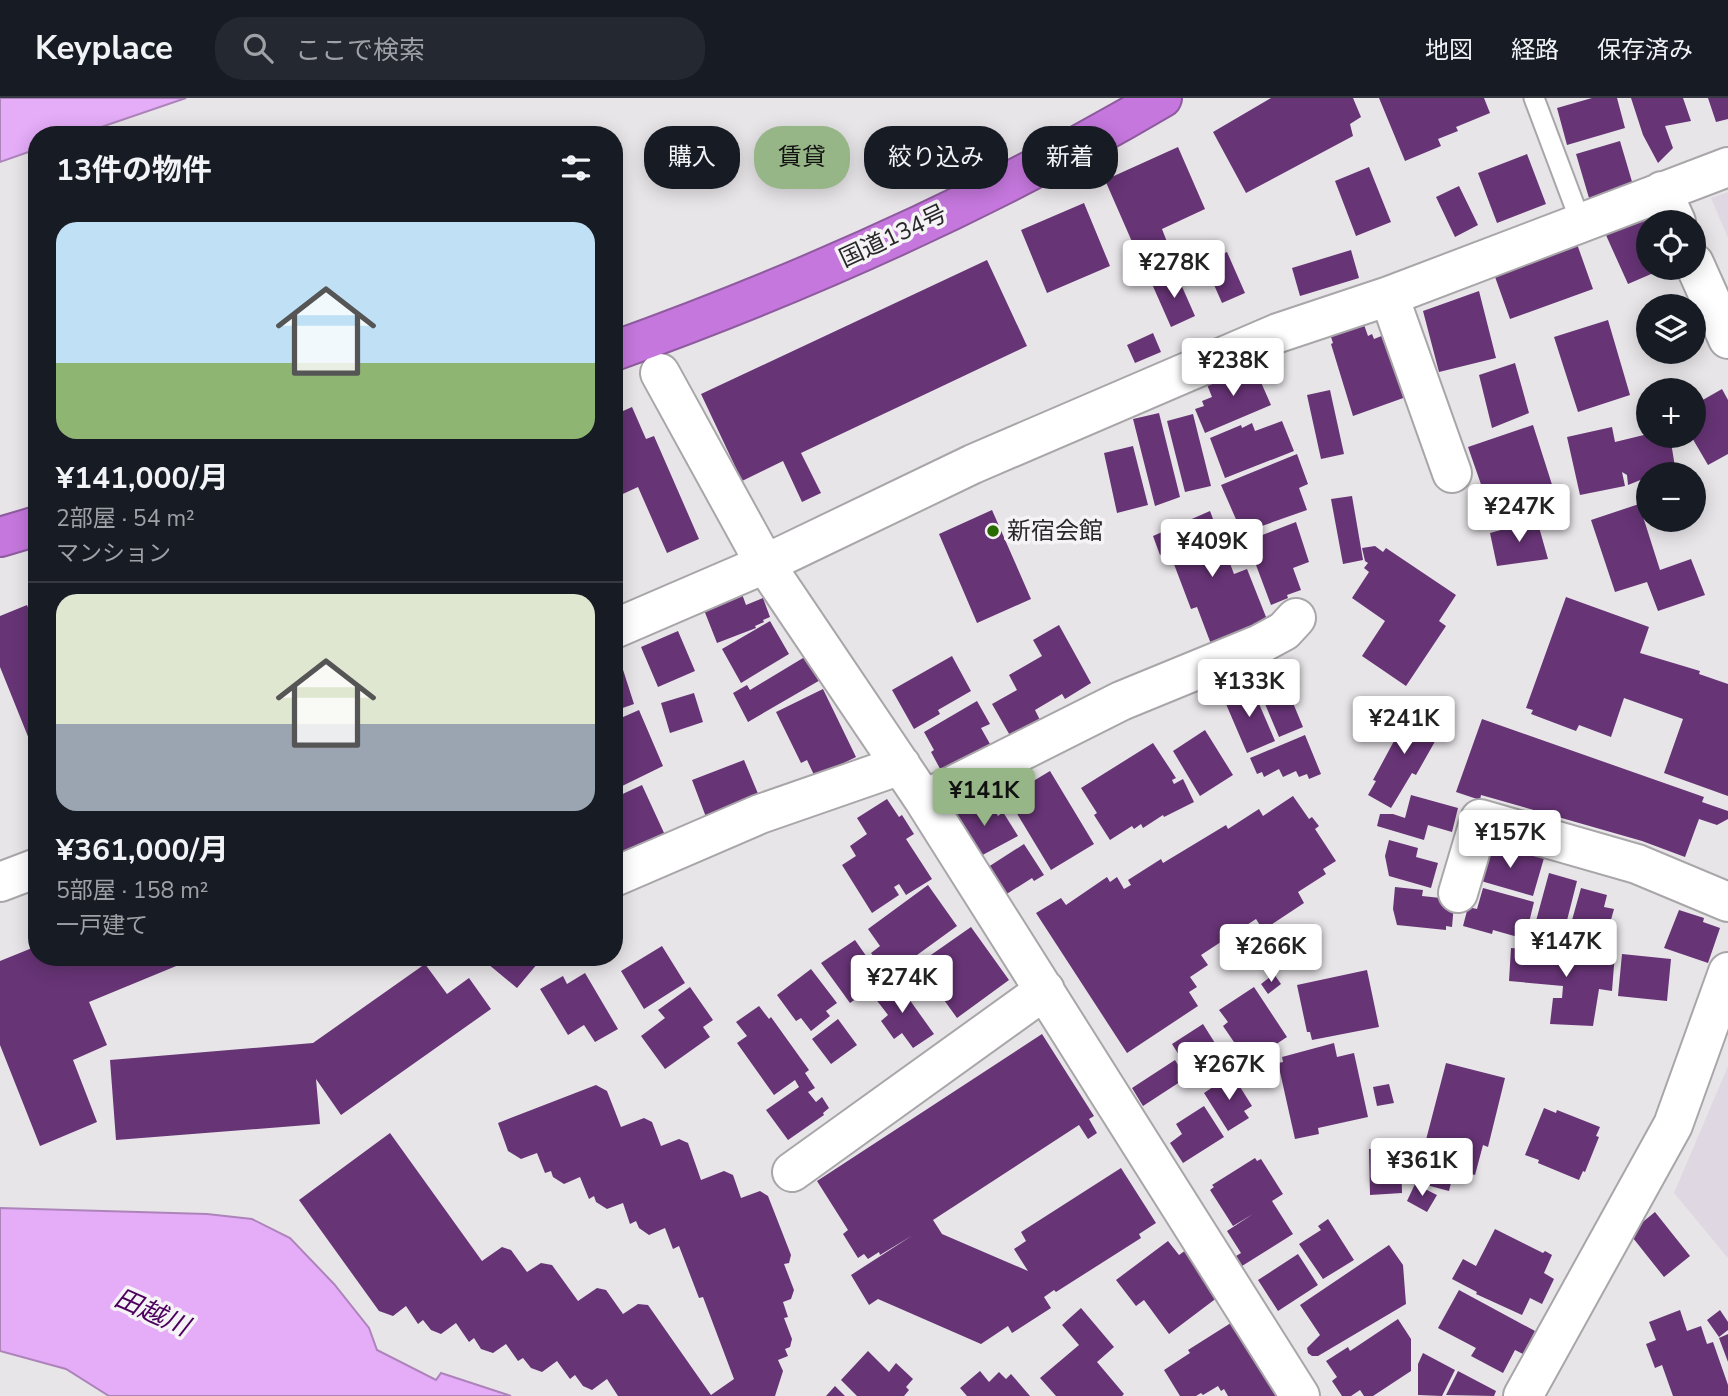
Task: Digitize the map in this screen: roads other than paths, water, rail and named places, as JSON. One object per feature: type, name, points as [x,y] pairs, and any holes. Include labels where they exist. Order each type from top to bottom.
[{"type":"highway","name":"国道134号","points":[[623,348],[793,282],[908,230],[1021,174],[1162,98]]},
{"type":"highway","points":[[0,537],[28,529]]},
{"type":"street","points":[[623,625],[765,564],[974,464],[1278,333],[1389,296],[1581,223],[1669,206],[1728,167]]},
{"type":"street","points":[[1702,280],[1728,339]]},
{"type":"street","points":[[1389,296],[1452,473]]},
{"type":"street","points":[[660,373],[765,564],[924,800],[1300,1396]]},
{"type":"street","points":[[924,800],[1121,701],[1260,644],[1284,631],[1296,618]]},
{"type":"street","points":[[623,873],[760,814],[901,765]]},
{"type":"street","points":[[1458,892],[1480,819],[1637,864],[1728,902]]},
{"type":"street","points":[[0,882],[28,871]]},
{"type":"street","points":[[1523,1396],[1673,1125],[1728,972]]},
{"type":"street","points":[[792,1172],[1045,990]]},
{"type":"lane","points":[[1534,98],[1581,223]]},
{"type":"water","points":[[0,98],[186,98],[104,126],[28,126],[28,152],[0,162]]},
{"type":"water","name":"田越川","points":[[0,1208],[207,1214],[252,1219],[290,1238],[334,1284],[369,1328],[377,1350],[436,1380],[441,1373],[511,1396],[109,1396],[66,1369],[0,1351]]},
{"type":"place","name":"新宿会館","points":[[993,531]]}]
